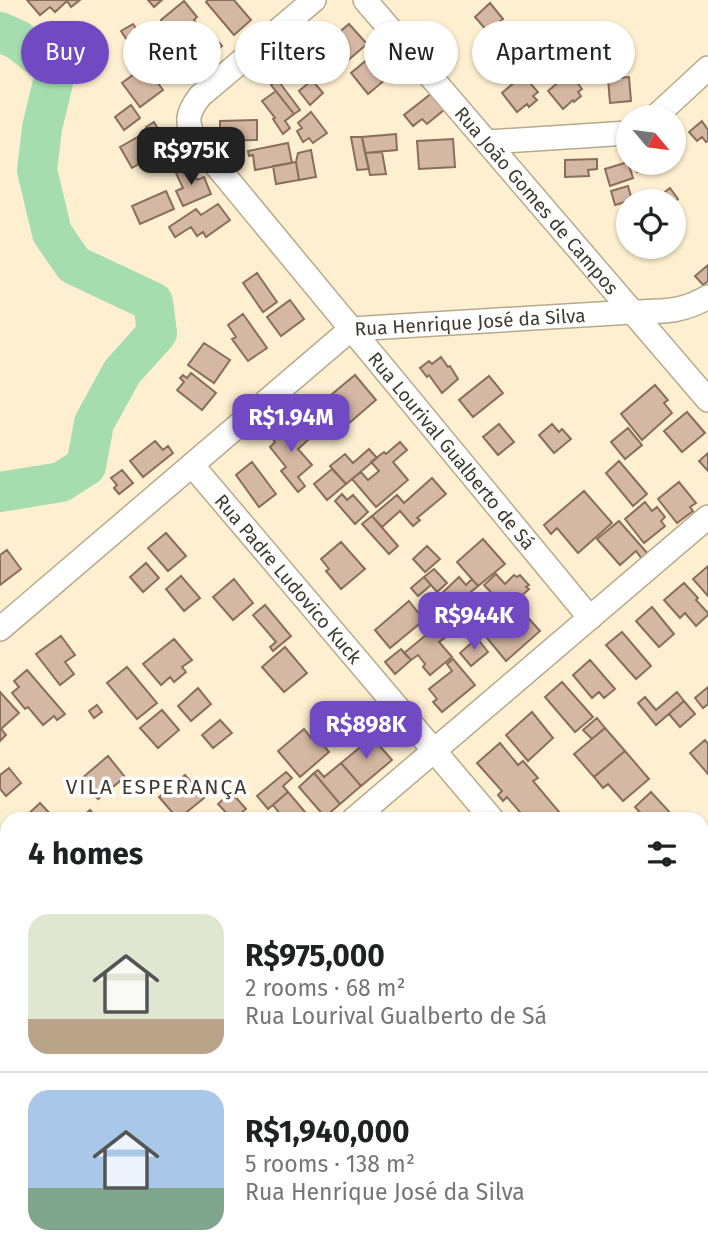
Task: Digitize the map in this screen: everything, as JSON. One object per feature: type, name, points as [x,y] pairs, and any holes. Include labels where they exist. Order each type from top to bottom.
[{"type":"street","name":"Rua Lourival Gualberto de Sá","points":[[314,0],[200,96],[192,106],[190,130],[196,141],[590,618]]},
{"type":"street","name":"Rua João Gomes de Campos","points":[[365,0],[708,400]]},
{"type":"street","points":[[668,105],[708,68]]},
{"type":"street","points":[[487,142],[616,134]]},
{"type":"street","name":"Rua Henrique José da Silva","points":[[0,629],[351,329],[666,312],[683,309],[708,297]]},
{"type":"street","name":"Rua Padre Ludovico Kuck","points":[[192,465],[486,812]]},
{"type":"street","points":[[362,812],[708,517]]},
{"type":"building","points":[[27,0],[80,0],[71,7],[67,1],[55,12],[50,7],[40,15]]},
{"type":"building","points":[[148,0],[162,0],[154,7]]},
{"type":"building","points":[[234,0],[251,20],[235,21],[234,35],[206,2]]},
{"type":"building","points":[[184,1],[197,17],[195,21],[161,20]]},
{"type":"building","points":[[490,3],[503,19],[478,21],[475,17]]},
{"type":"building","points":[[350,25],[364,41],[364,47],[350,59]]},
{"type":"building","points":[[364,62],[364,84],[380,84],[368,94],[351,73]]},
{"type":"building","points":[[122,83],[158,84],[163,90],[140,107]]},
{"type":"building","points":[[281,84],[300,110],[294,114],[271,85]]},
{"type":"building","points":[[307,84],[315,84],[323,93],[310,105],[299,91]]},
{"type":"building","points":[[512,84],[531,84],[538,92],[533,96],[537,100],[517,112],[502,93]]},
{"type":"building","points":[[556,84],[578,84],[582,89],[578,92],[581,96],[563,109],[548,91]]},
{"type":"building","points":[[608,84],[630,84],[631,101],[610,103]]},
{"type":"building","points":[[276,91],[294,114],[285,121],[290,128],[283,134],[262,101]]},
{"type":"building","points":[[432,93],[445,109],[427,124],[422,119],[413,126],[404,115]]},
{"type":"building","points":[[131,105],[140,118],[124,130],[115,117]]},
{"type":"building","points":[[311,112],[327,133],[313,143],[309,138],[303,142],[297,131],[302,128],[298,123]]},
{"type":"building","points":[[257,120],[257,140],[220,141],[220,121]]},
{"type":"building","points":[[702,121],[708,130],[706,142],[702,137],[697,141],[689,132]]},
{"type":"building","points":[[154,122],[170,149],[132,168],[120,147],[148,131],[146,127]]},
{"type":"building","points":[[396,134],[397,150],[365,153],[362,137]]},
{"type":"building","points":[[351,137],[362,137],[369,169],[357,170]]},
{"type":"building","points":[[453,139],[455,167],[419,169],[417,141]]},
{"type":"building","points":[[288,143],[292,163],[255,170],[253,155],[249,156],[248,151]]},
{"type":"building","points":[[311,150],[316,177],[299,180],[296,162],[298,153]]},
{"type":"building","points":[[382,152],[386,174],[370,175],[365,153]]},
{"type":"building","points":[[597,159],[597,169],[588,170],[589,176],[565,177],[565,160]]},
{"type":"building","points":[[296,162],[299,180],[276,184],[273,166]]},
{"type":"building","points":[[616,166],[616,175],[632,175],[633,178],[610,186],[605,169]]},
{"type":"building","points":[[181,168],[183,173],[192,169],[197,180],[204,177],[211,194],[183,206],[176,191],[183,188],[175,171]]},
{"type":"building","points":[[616,190],[616,205],[615,205],[611,191]]},
{"type":"building","points":[[166,191],[174,209],[140,224],[132,206]]},
{"type":"building","points":[[218,204],[230,220],[206,237],[203,232],[197,236],[191,227],[175,237],[169,227],[196,209],[201,215]]},
{"type":"building","points":[[708,265],[708,281],[703,285],[695,276]]},
{"type":"building","points":[[257,273],[277,302],[263,312],[243,283]]},
{"type":"building","points":[[290,300],[304,319],[281,336],[267,317]]},
{"type":"building","points":[[243,314],[267,348],[248,361],[232,339],[236,337],[228,325]]},
{"type":"building","points":[[204,343],[230,360],[214,383],[188,365]]},
{"type":"building","points":[[441,357],[458,379],[442,393],[429,375],[427,377],[420,368]]},
{"type":"building","points":[[191,373],[216,393],[202,410],[177,390],[184,382],[180,378],[183,375],[187,378]]},
{"type":"building","points":[[355,375],[376,400],[348,424],[326,399]]},
{"type":"building","points":[[489,376],[503,393],[473,417],[459,400]]},
{"type":"building","points":[[655,385],[668,400],[664,403],[672,413],[642,440],[621,414]]},
{"type":"building","points":[[687,412],[705,433],[682,452],[664,431]]},
{"type":"building","points":[[291,421],[308,440],[298,449],[312,465],[298,477],[305,486],[298,492],[281,471],[286,467],[270,447],[275,442],[272,438]]},
{"type":"building","points":[[499,424],[514,442],[498,455],[483,437]]},
{"type":"building","points":[[552,424],[559,432],[562,429],[571,439],[554,453],[539,435]]},
{"type":"building","points":[[628,428],[642,445],[625,459],[611,442]]},
{"type":"building","points":[[155,441],[163,450],[168,446],[173,453],[143,477],[130,461]]},
{"type":"building","points":[[400,442],[407,450],[393,462],[408,480],[376,507],[352,479],[361,472],[368,480],[379,471],[371,462]]},
{"type":"building","points":[[369,449],[377,458],[346,484],[330,466],[345,454],[353,463]]},
{"type":"building","points":[[708,453],[708,471],[699,461]]},
{"type":"building","points":[[619,461],[647,494],[633,506],[606,473]]},
{"type":"building","points":[[252,462],[276,494],[259,507],[236,475]]},
{"type":"building","points":[[332,469],[346,484],[327,500],[314,484]]},
{"type":"building","points":[[122,470],[133,483],[119,494],[114,488],[117,485],[111,478]]},
{"type":"building","points":[[432,478],[446,494],[417,518],[420,520],[413,526],[400,511],[382,527],[372,516],[397,495],[404,503]]},
{"type":"building","points":[[679,482],[696,503],[690,507],[693,511],[677,523],[658,499]]},
{"type":"building","points":[[584,491],[612,523],[578,553],[557,528],[551,534],[544,525]]},
{"type":"building","points":[[342,494],[347,500],[353,495],[368,512],[355,524],[335,501]]},
{"type":"building","points":[[645,502],[652,511],[657,507],[665,517],[661,521],[665,526],[644,543],[625,519]]},
{"type":"building","points":[[372,516],[398,546],[389,554],[362,524]]},
{"type":"building","points":[[619,521],[648,554],[642,559],[636,551],[620,565],[597,539]]},
{"type":"building","points":[[166,533],[186,556],[168,571],[148,548]]},
{"type":"building","points":[[483,539],[505,564],[478,586],[457,562]]},
{"type":"building","points":[[341,542],[365,569],[341,589],[326,571],[329,569],[321,559]]},
{"type":"building","points":[[427,546],[440,559],[425,572],[413,559]]},
{"type":"building","points":[[7,550],[21,569],[0,585],[0,555]]},
{"type":"building","points":[[146,563],[159,578],[143,592],[130,577]]},
{"type":"building","points":[[708,566],[708,596],[693,579]]},
{"type":"building","points":[[434,569],[447,583],[437,592],[424,577]]},
{"type":"building","points":[[496,574],[505,584],[514,575],[520,575],[529,585],[526,587],[529,589],[507,609],[484,585]]},
{"type":"building","points":[[181,576],[200,598],[184,611],[166,589]]},
{"type":"building","points":[[424,577],[431,585],[418,596],[411,588]]},
{"type":"building","points":[[459,577],[466,585],[472,579],[478,586],[451,608],[440,595]]},
{"type":"building","points":[[234,579],[253,603],[233,620],[213,597]]},
{"type":"building","points":[[684,583],[708,613],[696,626],[685,613],[680,618],[664,600]]},
{"type":"building","points":[[409,601],[424,620],[390,648],[375,630]]},
{"type":"building","points":[[265,605],[291,636],[273,651],[270,647],[276,642],[253,615]]},
{"type":"building","points":[[652,607],[674,634],[659,647],[636,621]]},
{"type":"building","points":[[451,608],[462,621],[456,626],[446,612]]},
{"type":"building","points":[[522,611],[540,631],[506,661],[487,638],[495,631],[497,633]]},
{"type":"building","points":[[438,619],[450,634],[439,642],[452,657],[430,675],[418,655],[411,660],[404,653],[431,631],[427,627]]},
{"type":"building","points":[[622,632],[651,666],[636,679],[606,645]]},
{"type":"building","points":[[61,636],[75,655],[65,662],[74,674],[60,685],[36,654]]},
{"type":"building","points":[[477,638],[488,652],[471,666],[460,653]]},
{"type":"building","points":[[174,639],[192,660],[182,667],[186,672],[174,682],[170,677],[161,685],[143,664]]},
{"type":"building","points":[[285,647],[307,673],[284,692],[262,667]]},
{"type":"building","points":[[401,649],[411,660],[395,674],[385,662]]},
{"type":"building","points":[[453,659],[475,685],[442,712],[433,702],[437,699],[429,689],[452,671],[447,664]]},
{"type":"building","points":[[590,660],[615,689],[604,698],[599,692],[592,698],[573,675]]},
{"type":"building","points":[[127,667],[157,703],[137,719],[107,683]]},
{"type":"building","points":[[27,670],[65,714],[57,720],[54,716],[43,725],[12,693],[19,687],[14,681]]},
{"type":"building","points":[[562,682],[593,717],[575,732],[545,697]]},
{"type":"building","points":[[708,687],[708,704],[703,708],[695,698]]},
{"type":"building","points":[[198,688],[211,704],[191,721],[178,706]]},
{"type":"building","points":[[0,692],[19,713],[1,729],[6,735],[0,741]]},
{"type":"building","points":[[677,692],[684,701],[656,725],[638,703],[645,697],[656,710]]},
{"type":"building","points":[[684,701],[695,714],[680,727],[669,714]]},
{"type":"building","points":[[97,705],[102,712],[94,718],[89,711]]},
{"type":"building","points":[[162,710],[179,730],[158,748],[140,728]]},
{"type":"building","points":[[532,712],[553,738],[528,761],[506,735]]},
{"type":"building","points":[[597,718],[605,728],[592,739],[583,730]]},
{"type":"building","points":[[220,720],[232,733],[213,748],[202,735]]},
{"type":"building","points":[[605,728],[625,751],[594,777],[574,754]]},
{"type":"building","points":[[304,729],[311,738],[315,735],[329,752],[300,777],[278,751]]},
{"type":"building","points":[[365,737],[368,740],[372,737],[392,760],[361,786],[341,763],[364,744],[360,740]]},
{"type":"building","points":[[705,740],[708,744],[708,774],[690,753]]},
{"type":"building","points":[[500,743],[518,765],[523,761],[538,778],[533,781],[559,812],[520,812],[507,797],[503,801],[498,795],[502,791],[477,763]]},
{"type":"building","points":[[625,751],[649,779],[623,801],[608,784],[603,788],[594,777]]},
{"type":"building","points":[[108,756],[125,777],[98,799],[81,779]]},
{"type":"building","points":[[341,763],[361,786],[340,804],[314,773],[318,770],[324,777]]},
{"type":"building","points":[[9,768],[21,783],[6,796],[0,789],[0,775]]},
{"type":"building","points":[[286,772],[292,778],[283,786],[288,792],[268,809],[257,796]]},
{"type":"building","points":[[314,773],[340,804],[331,812],[321,812],[299,787]]},
{"type":"building","points":[[185,775],[204,798],[187,812],[172,812],[159,797]]},
{"type":"building","points":[[231,792],[246,809],[242,812],[225,812],[218,804]]},
{"type":"building","points":[[288,792],[305,812],[278,812],[273,805]]},
{"type":"building","points":[[651,792],[669,812],[640,812],[635,807]]},
{"type":"building","points":[[40,803],[48,812],[30,812]]},
{"type":"waterway","points":[[0,32],[18,40],[56,70],[42,128],[37,170],[52,233],[74,265],[153,302],[157,333],[122,372],[94,423],[86,466],[61,482],[0,492]]},
{"type":"district","name":"VILA ESPERANÇA","points":[[157,787]]}]
